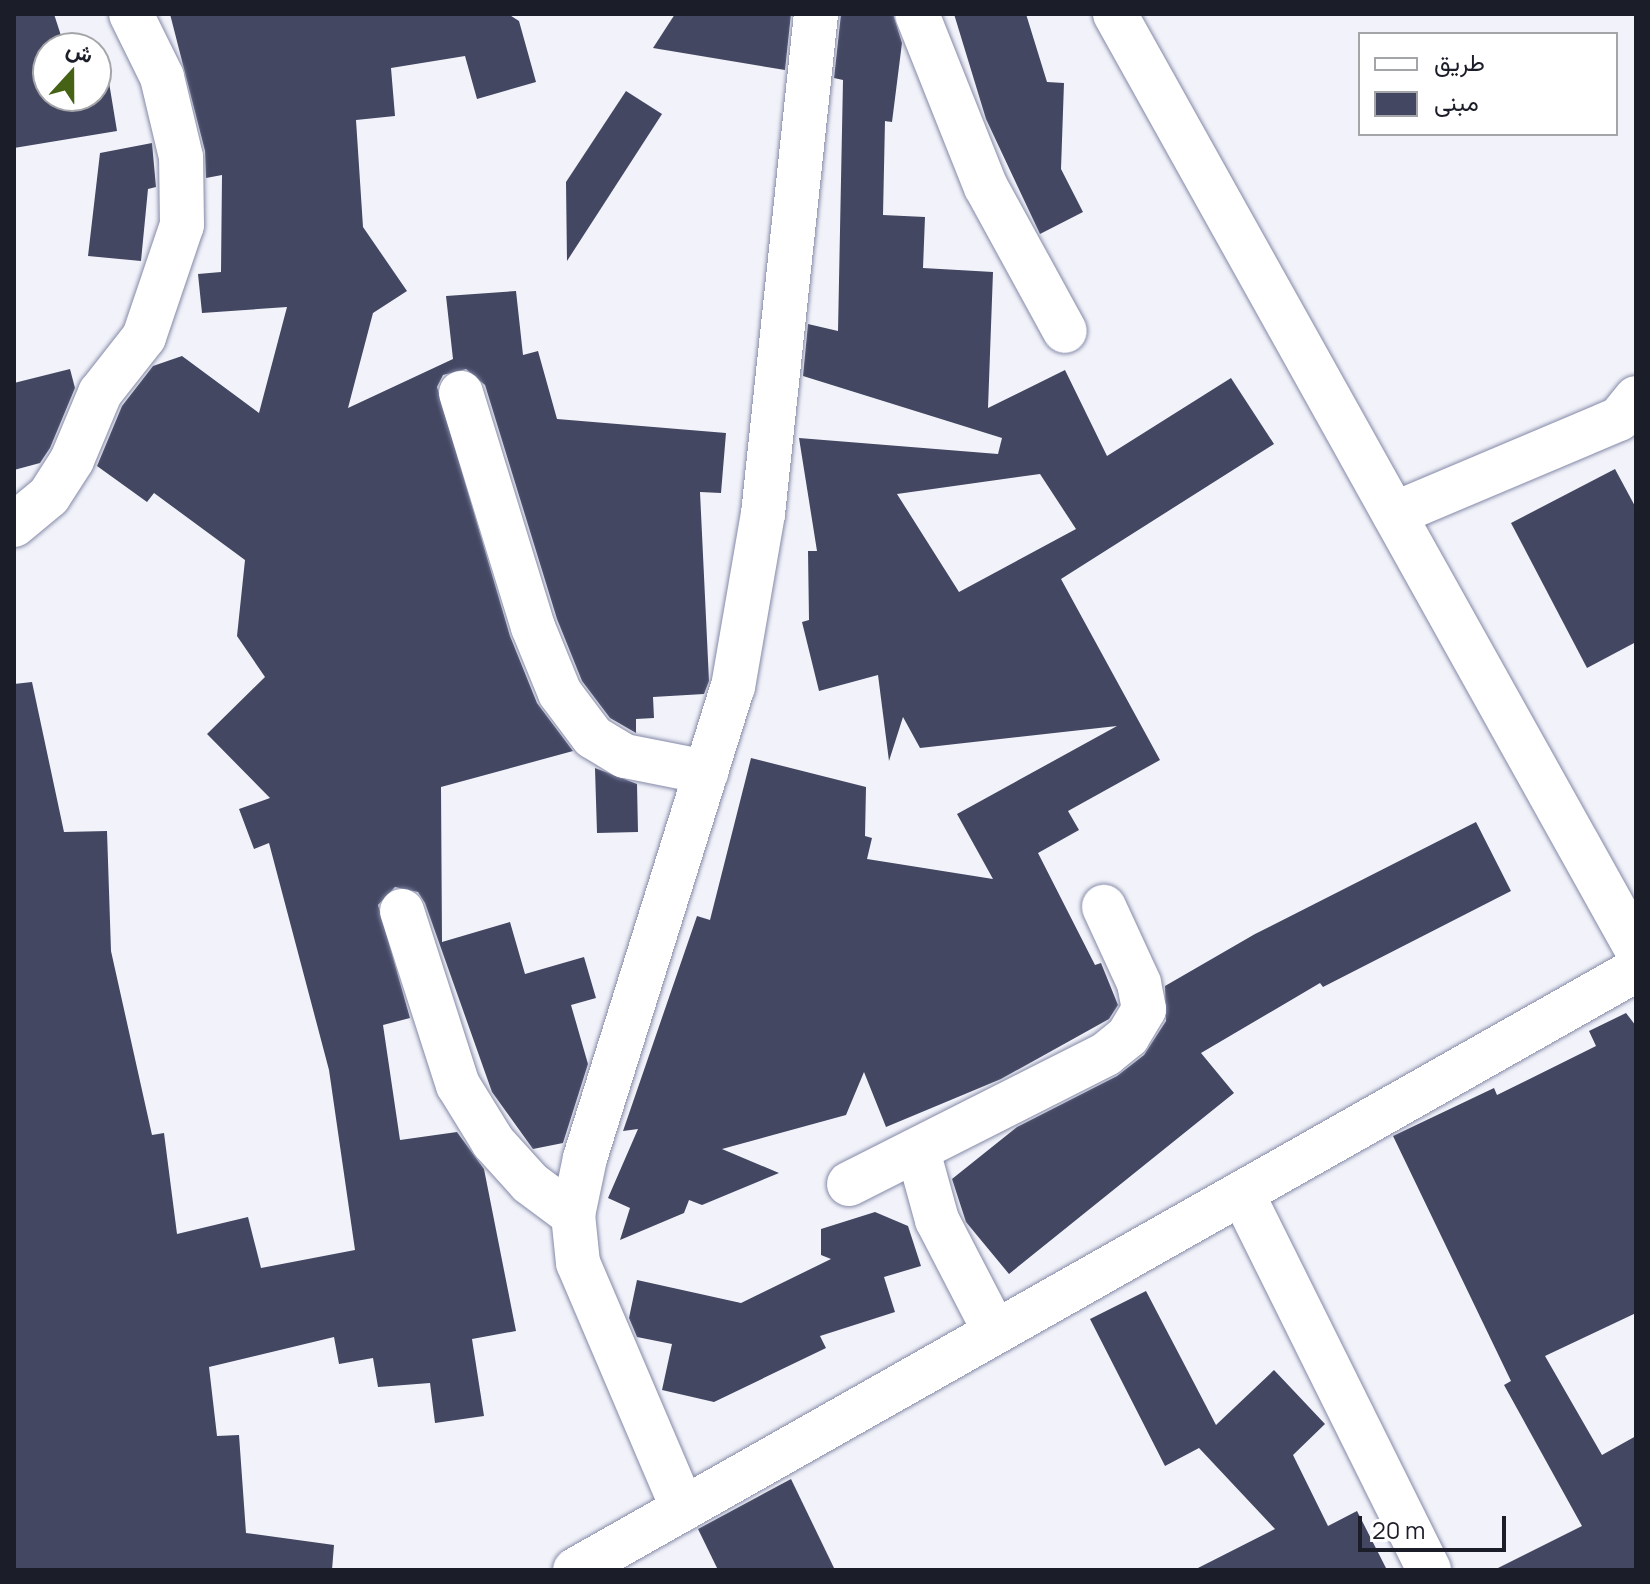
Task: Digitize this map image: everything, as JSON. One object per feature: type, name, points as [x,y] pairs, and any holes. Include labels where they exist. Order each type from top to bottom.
[{"type":"street","points":[[14,525],[49,496],[72,460],[100,393],[144,337],[182,225],[181,157],[162,77],[131,14]]},
{"type":"street","points":[[683,1509],[578,1263],[573,1215],[585,1158],[733,687],[763,514],[816,14]]},
{"type":"street","points":[[917,14],[986,187],[1065,331]]},
{"type":"street","points":[[1115,14],[1636,948]]},
{"type":"street","points":[[461,393],[533,627],[560,693],[593,737],[625,756],[706,772]]},
{"type":"street","points":[[1394,514],[1619,419],[1636,398]]},
{"type":"street","points":[[849,1184],[1106,1054],[1128,1036],[1144,1009],[1139,983],[1104,907]]},
{"type":"street","points":[[402,911],[458,1085],[493,1142],[530,1183],[573,1215]]},
{"type":"street","points":[[575,1570],[1636,970]]},
{"type":"street","points":[[918,1151],[937,1220],[995,1332]]},
{"type":"street","points":[[1242,1193],[1429,1570]]},
{"type":"building","points":[[14,14],[54,14],[60,32],[32,32],[32,112],[112,112],[112,101],[117,131],[14,148]]},
{"type":"building","points":[[170,14],[508,14],[519,21],[536,82],[477,99],[465,56],[391,68],[395,116],[356,120],[363,227],[407,291],[373,313],[348,408],[453,359],[446,296],[516,291],[523,355],[538,351],[557,419],[726,433],[721,493],[700,492],[709,681],[704,694],[653,697],[654,718],[636,719],[636,733],[610,718],[582,681],[557,619],[485,385],[466,369],[443,375],[437,387],[510,636],[537,703],[573,751],[441,787],[442,942],[510,922],[525,974],[584,957],[596,998],[571,1005],[588,1064],[563,1143],[533,1149],[492,1092],[425,903],[418,892],[395,887],[378,905],[410,1018],[383,1025],[400,1140],[457,1132],[484,1169],[516,1331],[472,1339],[484,1416],[435,1423],[430,1383],[378,1387],[373,1358],[339,1364],[334,1337],[209,1367],[217,1436],[239,1435],[246,1533],[334,1545],[332,1570],[14,1570],[14,684],[32,682],[64,832],[107,831],[111,951],[152,1135],[164,1133],[177,1234],[248,1217],[261,1268],[355,1250],[329,1070],[269,843],[254,849],[239,809],[270,798],[207,734],[265,677],[237,636],[245,560],[154,493],[147,502],[97,466],[122,406],[153,366],[182,356],[259,413],[287,307],[202,313],[198,274],[221,272],[222,175],[206,178],[205,151]]},
{"type":"building","points":[[675,14],[791,14],[785,70],[653,48]]},
{"type":"building","points":[[841,14],[893,14],[902,43],[892,122],[885,121],[883,215],[925,217],[923,268],[993,272],[988,408],[1065,370],[1107,456],[1231,378],[1274,444],[1061,579],[1160,760],[1068,811],[1079,830],[1038,853],[1095,965],[1101,963],[1118,1005],[1109,1019],[1001,1079],[886,1127],[864,1072],[846,1115],[722,1149],[779,1173],[702,1205],[689,1200],[684,1213],[620,1240],[630,1208],[608,1198],[638,1129],[623,1131],[697,916],[710,920],[751,758],[866,787],[865,836],[872,838],[867,859],[993,879],[957,814],[1117,726],[920,748],[903,717],[889,761],[878,675],[819,691],[802,622],[809,620],[808,551],[817,551],[799,438],[998,454],[1002,438],[803,376],[808,324],[838,331],[843,80],[834,78]],"holes":[[[1040,474],[1076,529],[959,592],[897,494]]]},
{"type":"building","points":[[954,14],[1026,14],[1047,82],[1064,83],[1061,169],[1083,212],[1040,234],[986,119]]},
{"type":"building","points":[[626,91],[662,114],[567,261],[566,182]]},
{"type":"building","points":[[152,143],[156,187],[148,189],[141,261],[88,256],[100,153]]},
{"type":"building","points":[[70,369],[75,388],[50,448],[40,463],[14,470],[14,383]]},
{"type":"building","points":[[1615,469],[1636,508],[1636,642],[1587,668],[1511,523]]},
{"type":"building","points":[[595,768],[637,784],[638,832],[597,833]]},
{"type":"building","points":[[1476,822],[1511,891],[1323,987],[1320,983],[1201,1053],[1234,1093],[1009,1274],[966,1222],[952,1179],[1017,1127],[1117,1076],[1144,1055],[1166,1021],[1165,986],[1255,934]]},
{"type":"building","points":[[1626,1013],[1636,1026],[1636,1313],[1545,1356],[1602,1455],[1636,1436],[1636,1570],[1494,1570],[1582,1526],[1504,1385],[1511,1381],[1393,1136],[1494,1088],[1497,1095],[1596,1046],[1589,1031]]},
{"type":"building","points":[[875,1212],[908,1226],[921,1266],[884,1277],[895,1312],[820,1336],[826,1348],[714,1402],[662,1390],[672,1344],[637,1337],[629,1318],[637,1280],[741,1303],[831,1259],[821,1255],[821,1229]]},
{"type":"building","points":[[1146,1291],[1216,1425],[1274,1370],[1325,1424],[1293,1455],[1328,1526],[1357,1511],[1387,1570],[1194,1570],[1275,1529],[1199,1448],[1165,1466],[1090,1319]]},
{"type":"building","points":[[791,1479],[835,1570],[718,1570],[698,1529]]}]
